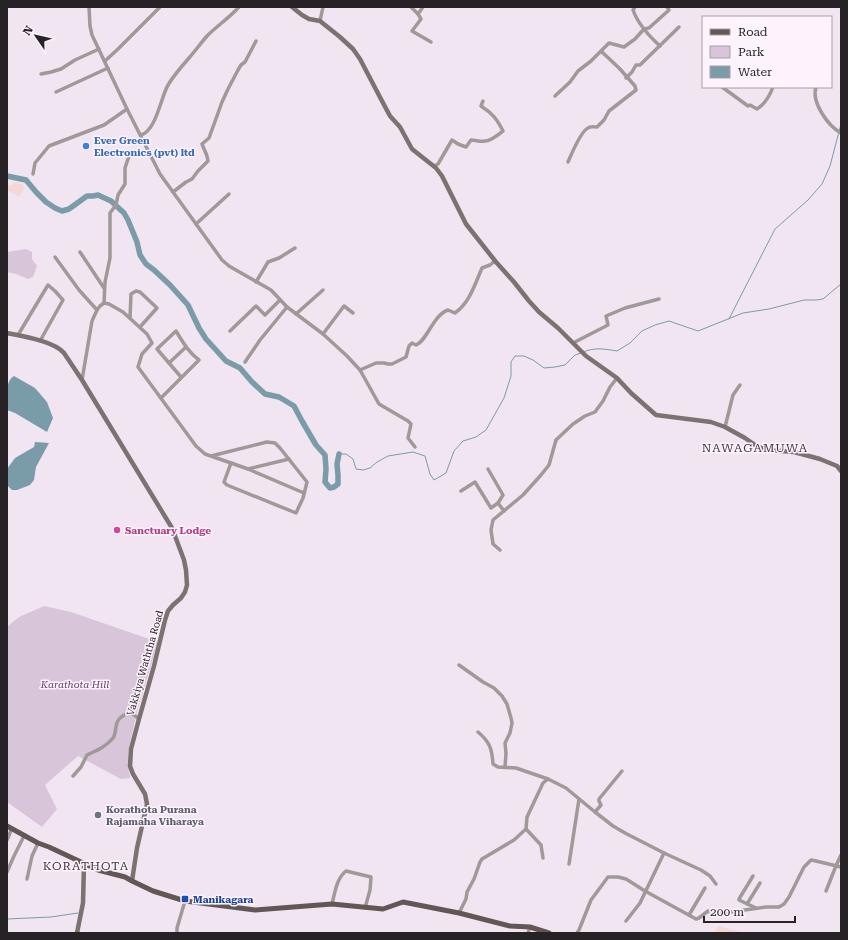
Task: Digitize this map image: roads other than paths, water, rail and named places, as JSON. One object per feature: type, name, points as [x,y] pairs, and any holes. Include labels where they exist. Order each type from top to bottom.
[{"type":"main road","points":[[9,827],[38,843],[98,870],[125,877],[153,890],[185,901],[255,910],[332,904],[383,909],[403,902],[459,913],[510,926],[530,927],[549,933]]},
{"type":"street","points":[[88,7],[92,35],[98,49],[160,174],[222,260],[229,266],[256,282],[266,286],[296,314],[347,356],[360,370],[379,404],[410,424],[408,438],[415,447]]},
{"type":"street","points":[[105,61],[160,7]]},
{"type":"street","points":[[141,135],[144,135],[149,130],[158,112],[168,85],[176,74],[207,36],[239,7]]},
{"type":"street","points":[[292,7],[302,16],[320,21],[340,36],[353,49],[360,59],[390,116],[400,127],[412,149],[434,166],[442,176],[466,224],[495,261],[534,306],[586,356],[617,378],[631,393],[656,415],[711,422],[725,427],[758,447],[768,450],[794,452],[820,459],[837,466],[841,471]]},
{"type":"street","points":[[320,21],[323,7]]},
{"type":"street","points":[[410,7],[421,18],[412,31],[431,42]]},
{"type":"street","points":[[418,14],[423,7]]},
{"type":"street","points":[[635,7],[633,10],[636,18],[660,46]]},
{"type":"street","points":[[555,96],[570,82],[578,71],[591,61],[609,43],[624,47],[635,39],[644,29],[649,28],[669,10],[667,7]]},
{"type":"street","points":[[626,78],[636,65],[640,65],[679,27]]},
{"type":"street","points":[[173,192],[192,179],[208,162],[202,144],[209,138],[228,89],[241,65],[246,62],[256,41]]},
{"type":"street","points":[[41,74],[61,69],[75,60],[98,49]]},
{"type":"street","points":[[568,162],[586,128],[597,126],[604,120],[609,111],[636,90],[635,86],[626,78],[620,69],[600,51]]},
{"type":"street","points":[[56,92],[108,68]]},
{"type":"street","points":[[723,88],[748,106],[750,105],[757,109],[762,106],[773,88]]},
{"type":"street","points":[[816,88],[815,98],[818,107],[835,130],[841,133]]},
{"type":"street","points":[[434,166],[438,164],[452,140],[466,147],[471,140],[486,142],[503,131],[491,112],[481,106],[483,101]]},
{"type":"street","points":[[34,174],[35,163],[49,146],[104,125],[127,109]]},
{"type":"street","points":[[104,303],[104,288],[110,258],[110,213],[115,206],[118,195],[125,184],[125,168],[130,155],[145,153],[148,150]]},
{"type":"street","points":[[196,224],[229,194]]},
{"type":"street","points":[[256,282],[268,262],[279,258],[295,248]]},
{"type":"street","points":[[80,252],[104,288]]},
{"type":"street","points":[[55,257],[79,290],[97,310]]},
{"type":"street","points":[[360,370],[376,362],[392,364],[406,357],[409,346],[412,343],[416,345],[420,344],[431,326],[444,311],[448,310],[455,313],[461,308],[468,300],[482,268],[495,261]]},
{"type":"street","points":[[18,335],[48,285],[63,300],[40,341]]},
{"type":"street","points":[[296,314],[323,290]]},
{"type":"street","points":[[130,319],[132,294],[140,292],[157,308],[140,327]]},
{"type":"street","points":[[573,343],[608,325],[606,316],[625,308],[659,299]]},
{"type":"street","points":[[230,331],[256,306],[265,315],[280,300]]},
{"type":"street","points":[[82,380],[92,321],[97,310],[104,303]]},
{"type":"street","points":[[104,303],[109,304],[123,312],[140,327],[182,377]]},
{"type":"street","points":[[322,334],[344,306],[353,313]]},
{"type":"street","points":[[245,362],[260,340],[288,307]]},
{"type":"street","points":[[157,349],[176,331],[186,347],[198,360],[161,398]]},
{"type":"street","name":"Vakkiya Waththa Road","points":[[7,332],[40,341],[61,349],[82,380],[172,528],[184,560],[187,585],[181,598],[168,611],[131,749],[130,766],[145,794],[147,804],[137,848],[132,881]]},
{"type":"street","points":[[152,343],[142,354],[138,367],[196,446],[205,454],[304,493]]},
{"type":"street","points":[[169,363],[186,347]]},
{"type":"street","points":[[500,550],[493,544],[491,530],[493,520],[523,495],[549,465],[556,440],[573,424],[585,416],[595,412],[617,378]]},
{"type":"street","points":[[725,427],[733,395],[740,385]]},
{"type":"street","points":[[211,456],[267,442],[274,443],[280,448],[307,482],[304,498],[296,513],[227,485],[224,482],[231,463]]},
{"type":"street","points":[[248,470],[289,459]]},
{"type":"street","points":[[461,491],[475,482],[490,508],[498,503],[503,495],[488,469]]},
{"type":"street","points":[[498,503],[504,511]]},
{"type":"street","points":[[459,665],[494,688],[507,704],[512,723],[510,733],[505,743],[505,767]]},
{"type":"street","points":[[73,776],[81,767],[87,755],[112,740],[116,724],[119,719],[129,713],[139,719]]},
{"type":"street","points":[[478,732],[486,738],[490,746],[493,764],[498,767],[516,768],[548,779],[566,788],[613,826],[624,833],[701,870],[710,876],[716,884]]},
{"type":"street","points":[[595,812],[601,805],[599,799],[622,771]]},
{"type":"street","points":[[459,913],[480,862],[482,859],[514,840],[526,829],[527,817],[543,783],[548,779]]},
{"type":"street","points":[[569,864],[579,799]]},
{"type":"street","points":[[7,840],[9,827]]},
{"type":"street","points":[[526,829],[540,845],[543,858]]},
{"type":"street","points":[[7,872],[24,836]]},
{"type":"street","points":[[27,879],[32,856],[38,843]]},
{"type":"street","points":[[626,921],[640,903],[664,853]]},
{"type":"street","points":[[826,891],[841,855]]},
{"type":"street","points":[[577,933],[591,900],[608,877],[626,879],[696,919],[708,911],[717,914],[757,908],[779,907],[784,904],[789,897],[804,867],[810,860],[841,867]]},
{"type":"street","points":[[77,933],[83,903],[84,864]]},
{"type":"street","points":[[332,904],[338,883],[343,873],[346,871],[371,877],[370,890],[365,908]]},
{"type":"street","points":[[753,876],[739,899],[740,901],[757,908]]},
{"type":"street","points":[[747,904],[760,883]]},
{"type":"street","points":[[689,915],[705,888]]},
{"type":"street","points":[[177,933],[177,928],[185,901]]},
{"type":"street","points":[[528,933],[530,927]]},
{"type":"water","points":[[14,376],[35,388],[47,402],[53,418],[47,432],[15,413],[7,410],[7,387]]},
{"type":"water","points":[[35,442],[49,443],[36,467],[34,480],[30,485],[17,490],[12,490],[7,485],[7,469],[15,458],[34,447]]},
{"type":"waterway","points":[[729,319],[775,229],[808,200],[822,184],[830,166],[841,124]]},
{"type":"waterway","points":[[7,176],[26,180],[46,202],[62,211],[69,209],[87,196],[98,195],[111,201],[124,213],[128,220],[137,242],[140,255],[146,264],[170,285],[188,305],[206,339],[226,361],[240,368],[265,394],[279,397],[294,406],[316,445],[325,455],[325,482],[330,488],[338,484],[337,464],[339,454]]},
{"type":"waterway","points":[[583,352],[596,349],[617,351],[630,343],[642,331],[669,321],[698,331],[743,313],[769,309],[804,300],[823,299],[841,284]]},
{"type":"waterway","points":[[339,454],[346,454],[353,459],[356,469],[363,470],[370,468],[388,456],[413,452],[425,456],[430,474],[434,480],[446,473],[454,451],[463,441],[476,437],[486,430],[504,398],[511,376],[511,362],[515,356],[524,356],[533,360],[544,368],[565,365],[575,355],[581,353]]},
{"type":"waterway","points":[[7,919],[51,917],[78,913]]},
{"type":"place","name":"Ever Green Electronics (pvt) ltd","points":[[86,146]]},
{"type":"place","name":"Sanctuary Lodge","points":[[117,530]]},
{"type":"place","name":"Korathota Purana Rajamaha Viharaya","points":[[98,815]]},
{"type":"place","name":"Manikagara","points":[[185,899]]},
{"type":"district","name":"NAWAGAMUWA","points":[[755,448]]},
{"type":"district","name":"KORATHOTA","points":[[86,866]]},
{"type":"park label","name":"Karathota Hill","points":[[75,684]]}]
